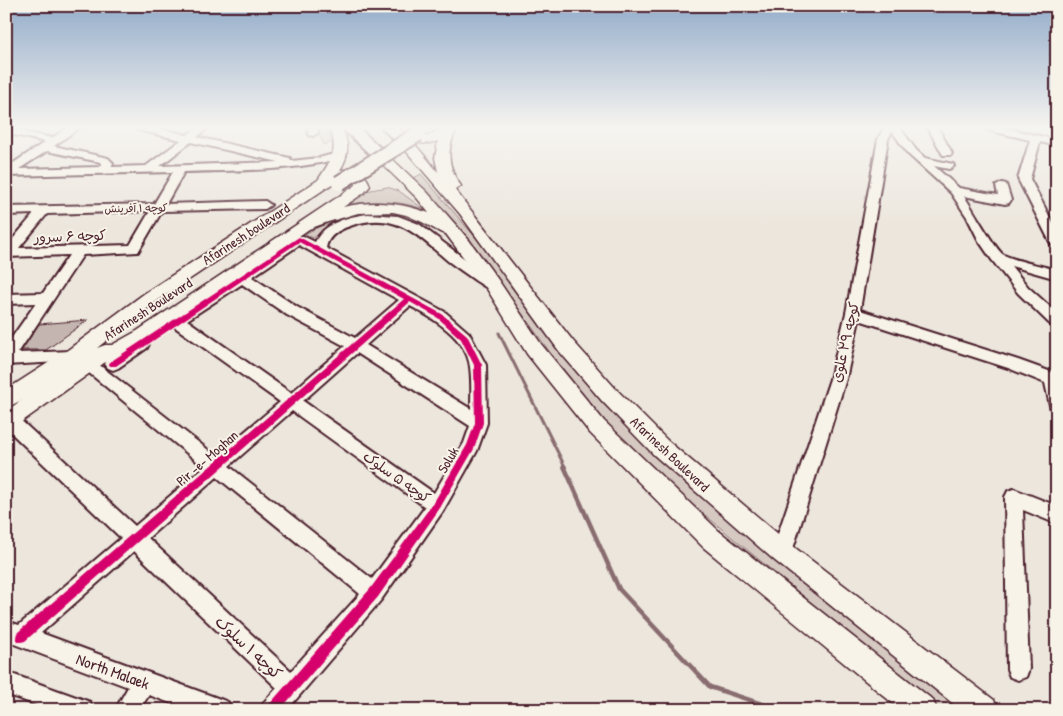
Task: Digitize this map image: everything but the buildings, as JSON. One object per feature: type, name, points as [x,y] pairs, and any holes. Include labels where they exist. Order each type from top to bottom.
[{"type":"main road","points":[[321,185],[338,161]]},
{"type":"main road","points":[[343,185],[378,161]]},
{"type":"main road","points":[[387,161],[422,195],[463,244],[493,285],[534,349],[597,427],[711,539],[923,710]]},
{"type":"main road","name":"Afarinesh Boulevard","points":[[434,161],[465,211],[566,346],[609,395],[661,448],[782,552],[984,710]]},
{"type":"main road","points":[[442,161],[453,184],[478,214],[488,230],[498,256]]},
{"type":"main road","name":"Afarinesh boulevard","points":[[72,357],[157,293],[321,185],[344,172],[358,176],[362,181],[362,186],[359,190],[304,226]]},
{"type":"main road","name":"Afarinesh Boulevard","points":[[6,400],[343,185]]},
{"type":"main road","name":"Afarinesh Boulevard","points":[[8,421],[343,185]]},
{"type":"main road","points":[[304,226],[348,210],[373,206],[401,208],[434,221],[463,244]]},
{"type":"main road","name":"Afarinesh Boulevard","points":[[92,361],[118,350],[167,320],[304,226]]},
{"type":"street","points":[[6,173],[23,161]]},
{"type":"street","points":[[103,171],[108,163],[106,161]]},
{"type":"street","points":[[149,170],[160,161]]},
{"type":"street","points":[[268,166],[302,161]]},
{"type":"street","name":"کوچه ۲۹ علوی","points":[[782,552],[838,379],[853,313],[879,161]]},
{"type":"street","points":[[924,161],[955,190],[973,217],[985,241],[1023,290],[1057,322]]},
{"type":"street","points":[[926,161],[949,166]]},
{"type":"street","points":[[1029,161],[1024,179],[1057,244]]},
{"type":"street","points":[[6,173],[314,166],[320,170],[321,177],[301,198]]},
{"type":"street","points":[[157,208],[180,169]]},
{"type":"street","points":[[955,190],[1005,200],[1002,186]]},
{"type":"street","name":"کوچه ۱ آفرینش","points":[[6,211],[265,206]]},
{"type":"street","name":"کوچه ۶ سرور","points":[[7,253],[134,249],[157,208]]},
{"type":"street","points":[[7,253],[44,210]]},
{"type":"street","points":[[319,249],[320,240],[326,233],[345,223],[380,218],[403,221],[425,233],[456,260],[493,285]]},
{"type":"street","name":"Soluk","points":[[242,277],[299,239],[440,316],[464,337],[478,365],[479,423],[471,446],[437,505],[374,593],[272,710]]},
{"type":"street","points":[[6,358],[79,251]]},
{"type":"street","points":[[997,257],[1057,275]]},
{"type":"street","points":[[113,364],[242,277],[292,311],[355,345],[479,423]]},
{"type":"street","points":[[6,300],[47,298]]},
{"type":"street","name":"Pir -e- Moghan","points":[[13,634],[134,538],[409,299]]},
{"type":"street","points":[[853,313],[1013,364],[1055,380],[1057,405]]},
{"type":"street","name":"کوچه ۵ سلوک","points":[[177,321],[437,505]]},
{"type":"street","points":[[6,358],[72,357]]},
{"type":"street","points":[[92,361],[150,412],[374,593]]},
{"type":"street","name":"کوچه ۱ سلوک","points":[[8,421],[292,687]]},
{"type":"street","points":[[1018,669],[1014,497],[1057,515]]},
{"type":"street","name":"North Malaek","points":[[13,634],[220,710]]},
{"type":"street","points":[[126,710],[144,682]]},
{"type":"street","points":[[6,683],[82,710]]},
{"type":"shaded area","points":[[421,174],[483,246],[567,361],[604,405],[683,482],[846,619],[962,710],[941,710],[671,487],[612,430],[552,355],[473,246],[412,179]]},
{"type":"shaded area","points":[[387,187],[399,191],[425,210],[405,204],[385,202],[344,205],[360,192]]},
{"type":"shaded area","points":[[390,212],[388,214],[349,220],[313,238],[305,234],[326,223],[356,214]]},
{"type":"waterway","points":[[499,333],[565,467]]},
{"type":"waterway","points":[[564,466],[619,589],[710,687],[780,710]]},
{"type":"cycle path","points":[[113,364],[299,239],[440,316],[464,337],[478,365],[479,423],[471,446],[437,505],[374,593],[272,710]]},
{"type":"cycle path","points":[[21,637],[409,299]]}]
